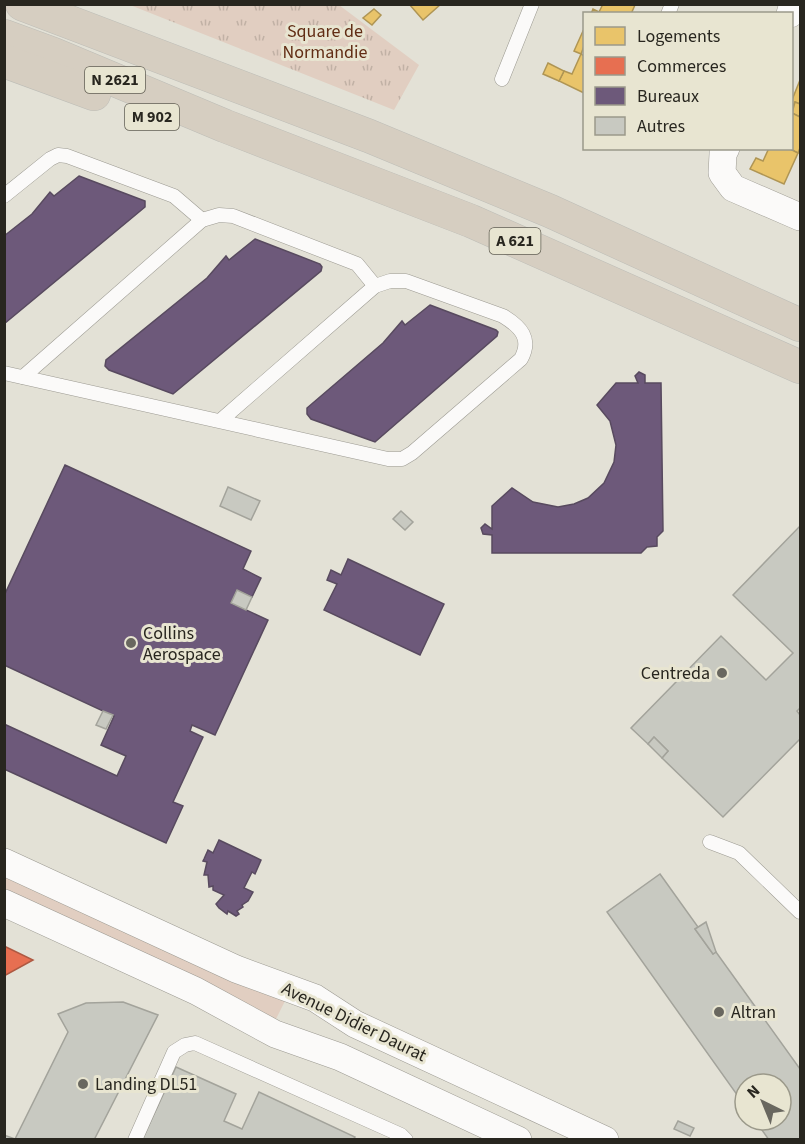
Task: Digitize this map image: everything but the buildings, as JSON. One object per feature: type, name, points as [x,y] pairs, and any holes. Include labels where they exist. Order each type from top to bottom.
[{"type":"highway","name":"A 621","points":[[22,4],[369,136],[550,211],[798,321]]},
{"type":"highway","name":"N 2621","points":[[4,36],[53,54],[225,126]]},
{"type":"highway","name":"M 902","points":[[4,61],[176,126],[225,126]]},
{"type":"highway","name":"A 621","points":[[225,126],[471,221],[801,367]]},
{"type":"street","points":[[725,150],[722,173],[734,188],[801,217]]},
{"type":"street","name":"Avenue Didier Daurat","points":[[4,862],[236,969],[315,998],[355,1024],[605,1140]]},
{"type":"street","name":"Avenue Didier Daurat","points":[[4,903],[196,991],[275,1034],[340,1057],[519,1140]]},
{"type":"lane","points":[[502,80],[532,4]]},
{"type":"lane","points":[[4,196],[50,159],[58,155],[67,156],[174,196],[202,220]]},
{"type":"lane","points":[[23,377],[202,220],[219,215],[233,216],[357,264],[375,286]]},
{"type":"lane","points":[[4,373],[388,459],[402,459],[423,444],[521,359],[526,350],[524,333],[503,316],[406,281],[390,281],[375,286],[220,421]]},
{"type":"lane","points":[[710,842],[740,853],[801,912]]},
{"type":"lane","points":[[135,1140],[174,1052],[185,1045],[195,1043],[390,1130],[406,1140]]},
{"type":"green space","name":"Square de Normandie","points":[[130,5],[339,5],[419,65],[394,110]]},
{"type":"green space","points":[[5,869],[286,999],[276,1019],[5,894]]},
{"type":"place","name":"Collins Aerospace","points":[[131,643]]},
{"type":"place","name":"Centreda","points":[[722,673]]},
{"type":"place","name":"Altran","points":[[719,1012]]},
{"type":"place","name":"Landing DL51","points":[[83,1084]]}]
